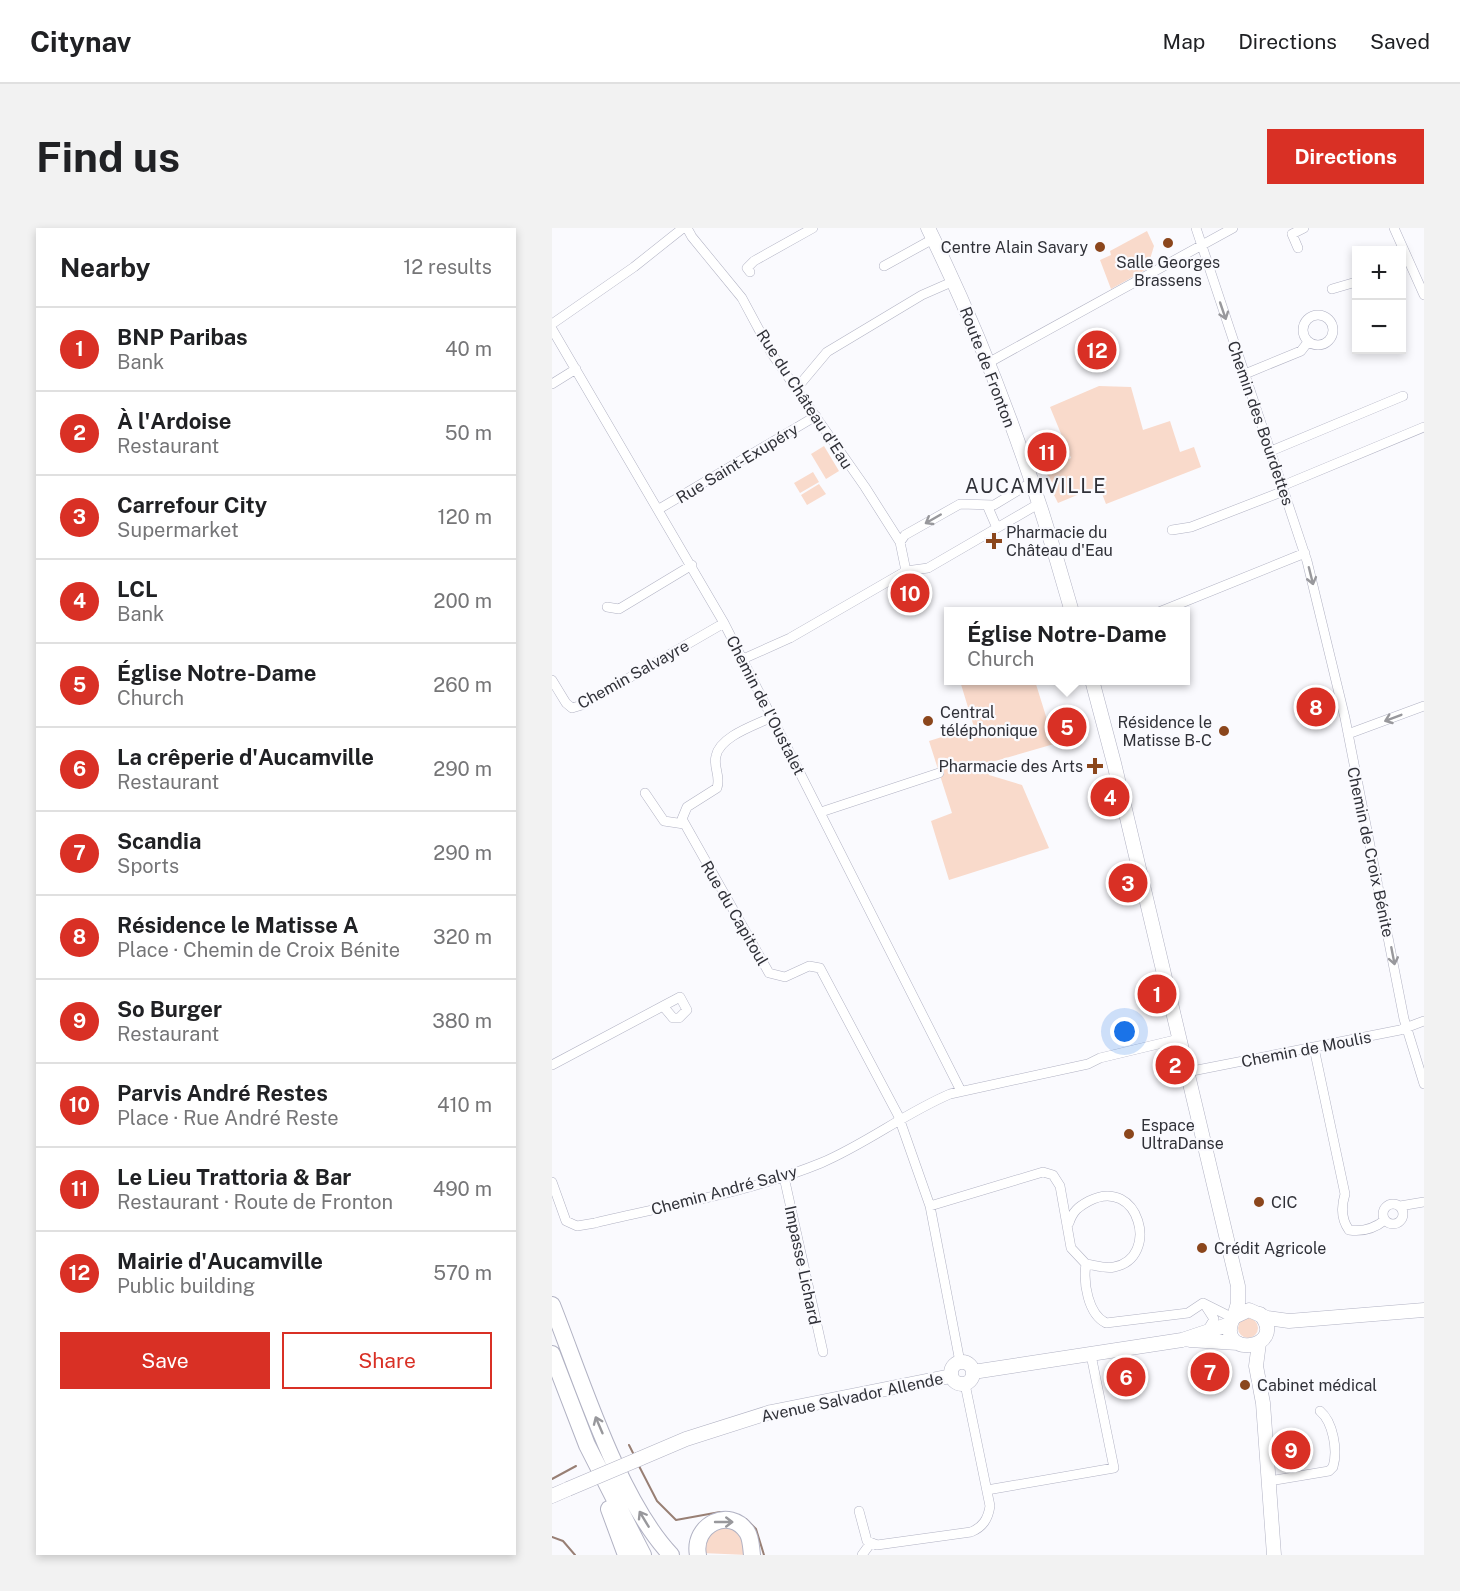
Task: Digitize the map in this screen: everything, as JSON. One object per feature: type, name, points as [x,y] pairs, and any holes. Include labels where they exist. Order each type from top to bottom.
[{"type":"highway","points":[[552,1305],[623,1478],[649,1528],[671,1555]]},
{"type":"highway","points":[[552,1354],[626,1555]]},
{"type":"highway","points":[[587,1445],[643,1555]]},
{"type":"highway","points":[[698,1555],[697,1543],[701,1532],[720,1520],[733,1521],[744,1528],[750,1538],[752,1555]]},
{"type":"main road","name":"Route de Fronton","points":[[930,233],[954,282],[988,363],[1040,503],[1071,607]]},
{"type":"main road","points":[[1093,685],[1238,1286],[1245,1300],[1266,1324],[1256,1366],[1263,1403],[1274,1555]]},
{"type":"main road","points":[[1238,1286],[1238,1303],[1232,1320],[1231,1335],[1256,1366]]},
{"type":"main road","points":[[973,1372],[1182,1340],[1232,1320],[1243,1311],[1289,1321],[1424,1310]]},
{"type":"main road","points":[[1182,1340],[1240,1345],[1262,1339],[1289,1321]]},
{"type":"main road","points":[[960,1362],[970,1365],[973,1372],[971,1380],[965,1384],[958,1384],[951,1376],[953,1365],[960,1362]]},
{"type":"main road","name":"Avenue Salvador Allende","points":[[552,1496],[686,1439],[771,1412],[951,1376]]},
{"type":"street","points":[[552,324],[585,303],[685,228]]},
{"type":"street","name":"Rue du Château d'Eau","points":[[685,228],[742,298],[764,342],[865,487],[900,542]]},
{"type":"street","points":[[750,273],[747,268],[754,261],[813,228]]},
{"type":"street","name":"Chemin des Bourdettes","points":[[1196,228],[1305,553],[1322,619]]},
{"type":"street","points":[[988,363],[1233,228]]},
{"type":"street","points":[[1298,248],[1292,234],[1304,228]]},
{"type":"street","points":[[1394,228],[1400,246]]},
{"type":"street","points":[[884,266],[930,233]]},
{"type":"street","points":[[1406,264],[1424,295]]},
{"type":"street","points":[[796,389],[827,352],[922,295],[954,282]]},
{"type":"street","points":[[1332,289],[1352,283]]},
{"type":"street","name":"Chemin de l'Oustalet","points":[[552,329],[724,623],[961,1091]]},
{"type":"street","points":[[1245,374],[1301,351],[1308,342]]},
{"type":"street","points":[[552,384],[576,369]]},
{"type":"street","points":[[1271,451],[1403,396]]},
{"type":"street","name":"Rue Saint-Exupéry","points":[[659,509],[816,416]]},
{"type":"street","points":[[1172,530],[1191,527],[1424,427]]},
{"type":"street","points":[[906,571],[900,542],[905,535],[960,504],[994,505],[1032,482]]},
{"type":"street","points":[[743,659],[790,638],[906,571],[928,568],[1040,503]]},
{"type":"street","points":[[987,506],[998,528]]},
{"type":"street","points":[[1171,607],[1305,553]]},
{"type":"street","points":[[608,607],[619,609],[692,565]]},
{"type":"street","name":"Chemin de Croix Bénite","points":[[1322,619],[1348,734],[1407,1028],[1424,1084]]},
{"type":"street","name":"Chemin Salvayre","points":[[552,680],[566,703],[572,708],[582,705],[724,623]]},
{"type":"street","points":[[1348,734],[1424,706]]},
{"type":"street","points":[[645,793],[664,820],[684,824],[683,813],[687,807],[717,788],[719,777],[715,758],[718,748],[772,717]]},
{"type":"street","points":[[821,812],[939,773]]},
{"type":"street","name":"Rue du Capitoul","points":[[684,824],[769,973],[785,977],[809,966],[820,968],[825,974],[900,1121]]},
{"type":"street","points":[[552,1065],[663,1006]]},
{"type":"street","name":"Chemin de Moulis","points":[[1186,1072],[1314,1048],[1407,1028],[1424,1021]]},
{"type":"street","name":"Chemin André Salvy","points":[[552,1182],[562,1216],[570,1225],[595,1223],[784,1177],[842,1154],[928,1103],[961,1091],[992,1083],[1005,1084],[1179,1039]]},
{"type":"street","points":[[1314,1048],[1345,1194],[1341,1206],[1345,1225],[1349,1230],[1356,1231],[1377,1226],[1385,1220],[1383,1212],[1387,1205],[1400,1206],[1424,1202]]},
{"type":"street","points":[[900,1121],[930,1206],[960,1362]]},
{"type":"street","points":[[930,1206],[1043,1172],[1053,1175],[1060,1186],[1069,1223],[1071,1248],[1086,1264],[1114,1267],[1127,1260],[1136,1250],[1141,1234],[1139,1221],[1132,1207],[1118,1198],[1106,1196],[1094,1198],[1077,1207],[1069,1223]]},
{"type":"street","name":"Impasse Lichard","points":[[784,1177],[823,1352]]},
{"type":"street","points":[[1086,1264],[1084,1274],[1092,1309],[1098,1319],[1106,1323],[1188,1313],[1203,1303]]},
{"type":"street","points":[[1203,1303],[1232,1320]]},
{"type":"street","points":[[1203,1303],[1214,1319],[1207,1331]]},
{"type":"street","points":[[987,1491],[1114,1468],[1091,1354]]},
{"type":"street","points":[[862,1555],[870,1544],[971,1532],[979,1528],[989,1514],[987,1491],[965,1384]]},
{"type":"street","points":[[1269,1480],[1329,1471],[1334,1467],[1331,1432],[1326,1416],[1320,1411]]},
{"type":"street","points":[[859,1511],[867,1541],[870,1544]]},
{"type":"shaded area","points":[[1147,231],[1154,246],[1147,269],[1111,289],[1100,260],[1111,255],[1110,251]]},
{"type":"shaded area","points":[[1099,386],[1131,387],[1143,430],[1170,421],[1180,452],[1194,447],[1201,467],[1106,504],[1099,486],[1058,503],[1053,493],[1055,487],[1044,470],[1071,458],[1050,407]]},
{"type":"shaded area","points":[[824,446],[839,471],[826,479],[811,454]]},
{"type":"shaded area","points":[[813,472],[819,482],[800,493],[794,483]]},
{"type":"shaded area","points":[[819,484],[826,494],[807,505],[801,495]]},
{"type":"shaded area","points":[[961,685],[1036,685],[1049,726],[1048,732],[1054,744],[985,764],[989,775],[1022,785],[1049,848],[949,880],[931,821],[952,813],[929,741],[974,727]]},
{"type":"shaded area","points":[[1248,1318],[1255,1321],[1258,1328],[1255,1335],[1248,1338],[1241,1335],[1238,1328],[1241,1321]]},
{"type":"shaded area","points":[[713,1527],[740,1529],[747,1555],[702,1553]]},
{"type":"waterway","points":[[629,1445],[634,1455]]},
{"type":"waterway","points":[[552,1479],[576,1466]]},
{"type":"waterway","points":[[639,1466],[657,1501],[676,1520],[720,1512]]},
{"type":"waterway","points":[[746,1519],[756,1529],[764,1555]]},
{"type":"waterway","points":[[552,1537],[563,1541],[575,1555]]},
{"type":"place","name":"Salle Georges Brassens","points":[[1168,243]]},
{"type":"place","name":"Centre Alain Savary","points":[[1100,247]]},
{"type":"place","name":"Mairie d'Aucamville","points":[[1097,350]]},
{"type":"place","name":"Le Lieu Trattoria & Bar","points":[[1047,452]]},
{"type":"place","name":"Pharmacie du Château d'Eau","points":[[994,541]]},
{"type":"place","name":"Parvis André Restes","points":[[910,593]]},
{"type":"place","name":"Résidence le Matisse A","points":[[1316,707]]},
{"type":"place","name":"Central téléphonique","points":[[928,721]]},
{"type":"place","name":"Église Notre-Dame","points":[[1067,727]]},
{"type":"place","name":"Résidence le Matisse B-C","points":[[1224,731]]},
{"type":"place","name":"Pharmacie des Arts","points":[[1095,766]]},
{"type":"place","name":"LCL","points":[[1110,797]]},
{"type":"place","name":"Carrefour City","points":[[1128,883]]},
{"type":"place","name":"BNP Paribas","points":[[1157,994]]},
{"type":"place","name":"À l'Ardoise","points":[[1175,1065]]},
{"type":"place","name":"Espace UltraDanse","points":[[1129,1134]]},
{"type":"place","name":"CIC","points":[[1259,1202]]},
{"type":"place","name":"Crédit Agricole","points":[[1202,1248]]},
{"type":"place","name":"Scandia","points":[[1210,1372]]},
{"type":"place","name":"La crêperie d'Aucamville","points":[[1126,1377]]},
{"type":"place","name":"Cabinet médical","points":[[1245,1385]]},
{"type":"place","name":"So Burger","points":[[1291,1450]]},
{"type":"district","name":"AUCAMVILLE","points":[[1036,486]]}]
